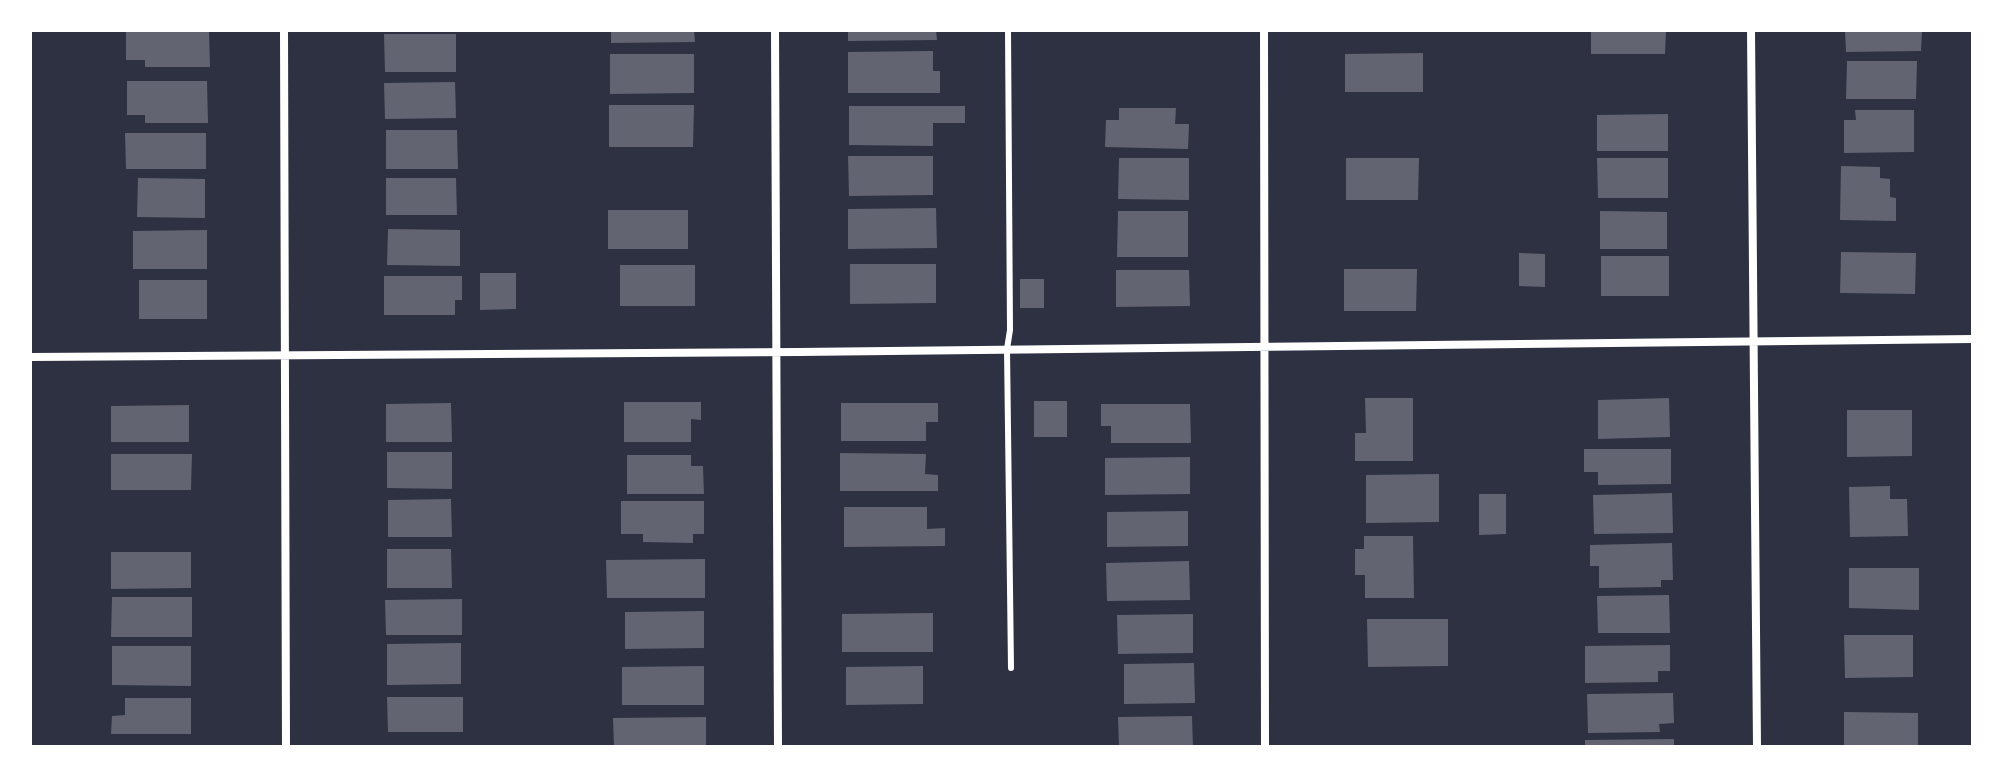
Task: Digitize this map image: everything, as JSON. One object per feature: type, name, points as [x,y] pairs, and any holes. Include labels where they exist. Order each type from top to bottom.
[{"type":"street","points":[[284,30],[286,747]]},
{"type":"street","points":[[775,30],[778,747]]},
{"type":"street","points":[[1264,30],[1265,747]]},
{"type":"street","points":[[1751,30],[1757,747]]},
{"type":"street","points":[[30,357],[1973,339]]},
{"type":"lane","points":[[1008,30],[1010,330],[1007,349],[1011,668]]},
{"type":"building","points":[[126,30],[209,30],[210,67],[145,67],[145,60],[126,60]]},
{"type":"building","points":[[611,30],[694,30],[695,42],[611,43]]},
{"type":"building","points":[[848,30],[936,30],[937,40],[848,41]]},
{"type":"building","points":[[1591,30],[1666,30],[1665,54],[1591,54]]},
{"type":"building","points":[[1845,30],[1922,30],[1921,51],[1846,52]]},
{"type":"building","points":[[384,34],[456,34],[456,72],[385,72]]},
{"type":"building","points":[[933,51],[933,71],[940,71],[940,93],[848,93],[848,52]]},
{"type":"building","points":[[1423,53],[1423,92],[1345,92],[1345,54]]},
{"type":"building","points":[[610,54],[694,54],[694,93],[610,94]]},
{"type":"building","points":[[1847,61],[1917,61],[1916,99],[1846,99]]},
{"type":"building","points":[[127,81],[207,81],[208,123],[145,123],[145,115],[127,115]]},
{"type":"building","points":[[455,82],[456,118],[385,119],[384,83]]},
{"type":"building","points":[[609,105],[694,105],[693,147],[609,147]]},
{"type":"building","points":[[849,106],[965,106],[965,123],[933,123],[933,146],[849,145]]},
{"type":"building","points":[[1119,108],[1176,108],[1175,124],[1189,124],[1188,149],[1105,147],[1106,120],[1119,120]]},
{"type":"building","points":[[1855,110],[1914,110],[1914,152],[1844,153],[1844,120],[1856,120]]},
{"type":"building","points":[[1668,114],[1668,151],[1597,151],[1597,115]]},
{"type":"building","points":[[386,130],[457,130],[458,169],[386,169]]},
{"type":"building","points":[[125,133],[206,133],[206,169],[126,169]]},
{"type":"building","points":[[848,156],[933,156],[933,195],[849,196]]},
{"type":"building","points":[[1119,158],[1189,158],[1189,200],[1118,199]]},
{"type":"building","points":[[1346,158],[1419,158],[1418,200],[1346,200]]},
{"type":"building","points":[[1597,158],[1668,158],[1668,198],[1598,198]]},
{"type":"building","points":[[1841,166],[1880,167],[1880,178],[1890,179],[1890,197],[1896,198],[1896,221],[1840,220]]},
{"type":"building","points":[[138,178],[205,179],[205,218],[137,217]]},
{"type":"building","points":[[386,178],[456,178],[457,215],[386,215]]},
{"type":"building","points":[[936,208],[937,248],[848,249],[848,209]]},
{"type":"building","points":[[608,210],[688,210],[688,249],[608,249]]},
{"type":"building","points":[[1118,211],[1188,211],[1188,257],[1117,257]]},
{"type":"building","points":[[1600,211],[1667,212],[1667,249],[1600,249]]},
{"type":"building","points":[[388,229],[460,230],[460,266],[387,265]]},
{"type":"building","points":[[207,230],[207,269],[133,269],[133,231]]},
{"type":"building","points":[[1841,252],[1916,253],[1915,294],[1840,293]]},
{"type":"building","points":[[1519,253],[1545,254],[1545,287],[1519,286]]},
{"type":"building","points":[[1601,256],[1669,256],[1669,296],[1601,296]]},
{"type":"building","points":[[850,264],[936,264],[936,303],[850,304]]},
{"type":"building","points":[[620,265],[695,265],[695,306],[620,306]]},
{"type":"building","points":[[1344,269],[1417,269],[1416,311],[1344,311]]},
{"type":"building","points":[[1116,270],[1189,270],[1190,306],[1116,307]]},
{"type":"building","points":[[480,273],[516,273],[516,309],[480,310]]},
{"type":"building","points":[[384,276],[462,276],[462,300],[455,300],[455,315],[384,315]]},
{"type":"building","points":[[1020,279],[1044,279],[1044,308],[1020,308]]},
{"type":"building","points":[[139,280],[207,280],[207,319],[139,319]]},
{"type":"building","points":[[1365,398],[1413,398],[1413,461],[1355,461],[1355,433],[1366,433]]},
{"type":"building","points":[[1669,398],[1670,437],[1598,439],[1598,400]]},
{"type":"building","points":[[1034,401],[1067,401],[1067,437],[1034,437]]},
{"type":"building","points":[[624,402],[701,402],[701,420],[691,419],[691,442],[624,442]]},
{"type":"building","points":[[451,403],[452,442],[386,442],[386,404]]},
{"type":"building","points":[[841,403],[938,403],[938,422],[926,422],[926,441],[841,441]]},
{"type":"building","points":[[1101,404],[1190,404],[1191,443],[1111,443],[1111,426],[1101,426]]},
{"type":"building","points":[[189,405],[189,442],[111,442],[111,406]]},
{"type":"building","points":[[1847,410],[1912,410],[1912,456],[1847,457]]},
{"type":"building","points":[[1584,449],[1671,449],[1671,484],[1598,485],[1598,472],[1584,472]]},
{"type":"building","points":[[387,452],[452,452],[452,489],[387,488]]},
{"type":"building","points":[[840,453],[926,454],[925,474],[938,475],[938,491],[840,491]]},
{"type":"building","points":[[111,454],[192,454],[191,490],[111,490]]},
{"type":"building","points":[[627,455],[691,455],[691,466],[703,466],[704,494],[627,494]]},
{"type":"building","points":[[1190,457],[1190,494],[1105,495],[1105,458]]},
{"type":"building","points":[[1439,474],[1439,522],[1366,523],[1366,475]]},
{"type":"building","points":[[1890,486],[1890,499],[1907,499],[1908,536],[1850,537],[1849,487]]},
{"type":"building","points":[[1672,493],[1673,533],[1594,534],[1593,495]]},
{"type":"building","points":[[1479,494],[1506,494],[1506,534],[1479,535]]},
{"type":"building","points":[[451,499],[452,537],[388,537],[388,500]]},
{"type":"building","points":[[621,501],[704,501],[704,534],[693,534],[693,543],[643,542],[643,534],[621,534]]},
{"type":"building","points":[[844,507],[927,507],[927,529],[945,528],[945,546],[844,547]]},
{"type":"building","points":[[1188,511],[1188,546],[1107,547],[1107,512]]},
{"type":"building","points":[[1364,536],[1413,536],[1414,598],[1365,598],[1365,575],[1355,575],[1355,549],[1364,549]]},
{"type":"building","points":[[1672,543],[1673,580],[1661,580],[1661,587],[1599,588],[1599,566],[1590,566],[1590,545]]},
{"type":"building","points":[[387,549],[451,549],[452,588],[387,588]]},
{"type":"building","points":[[111,552],[191,552],[191,588],[111,589]]},
{"type":"building","points":[[705,559],[705,598],[607,598],[606,560]]},
{"type":"building","points":[[1189,561],[1190,600],[1107,601],[1106,563]]},
{"type":"building","points":[[1849,568],[1919,568],[1919,610],[1849,608]]},
{"type":"building","points":[[1669,595],[1670,633],[1598,633],[1597,596]]},
{"type":"building","points":[[112,597],[192,597],[192,637],[111,637]]},
{"type":"building","points":[[462,599],[462,635],[386,635],[385,600]]},
{"type":"building","points":[[704,611],[704,648],[625,649],[625,612]]},
{"type":"building","points":[[933,613],[933,652],[842,652],[842,614]]},
{"type":"building","points":[[1193,614],[1193,653],[1118,654],[1117,615]]},
{"type":"building","points":[[1367,619],[1448,619],[1448,666],[1368,667]]},
{"type":"building","points":[[1844,635],[1913,635],[1913,677],[1845,678]]},
{"type":"building","points":[[461,643],[461,684],[387,685],[387,644]]},
{"type":"building","points":[[1670,645],[1670,671],[1658,671],[1658,682],[1585,683],[1585,646]]},
{"type":"building","points":[[112,646],[191,646],[191,686],[112,685]]},
{"type":"building","points":[[1194,663],[1195,703],[1124,704],[1124,664]]},
{"type":"building","points":[[704,666],[704,705],[622,705],[622,667]]},
{"type":"building","points":[[923,666],[923,704],[846,705],[846,667]]},
{"type":"building","points":[[1673,693],[1674,723],[1659,724],[1660,732],[1588,733],[1587,694]]},
{"type":"building","points":[[387,697],[463,697],[463,732],[388,732]]},
{"type":"building","points":[[125,698],[191,698],[191,734],[111,734],[112,716],[125,715]]},
{"type":"building","points":[[1844,712],[1918,713],[1918,747],[1844,747]]},
{"type":"building","points":[[1192,716],[1193,747],[1119,747],[1118,717]]},
{"type":"building","points":[[706,717],[706,747],[614,747],[613,718]]},
{"type":"building","points":[[1674,739],[1674,747],[1585,747],[1585,740]]}]
